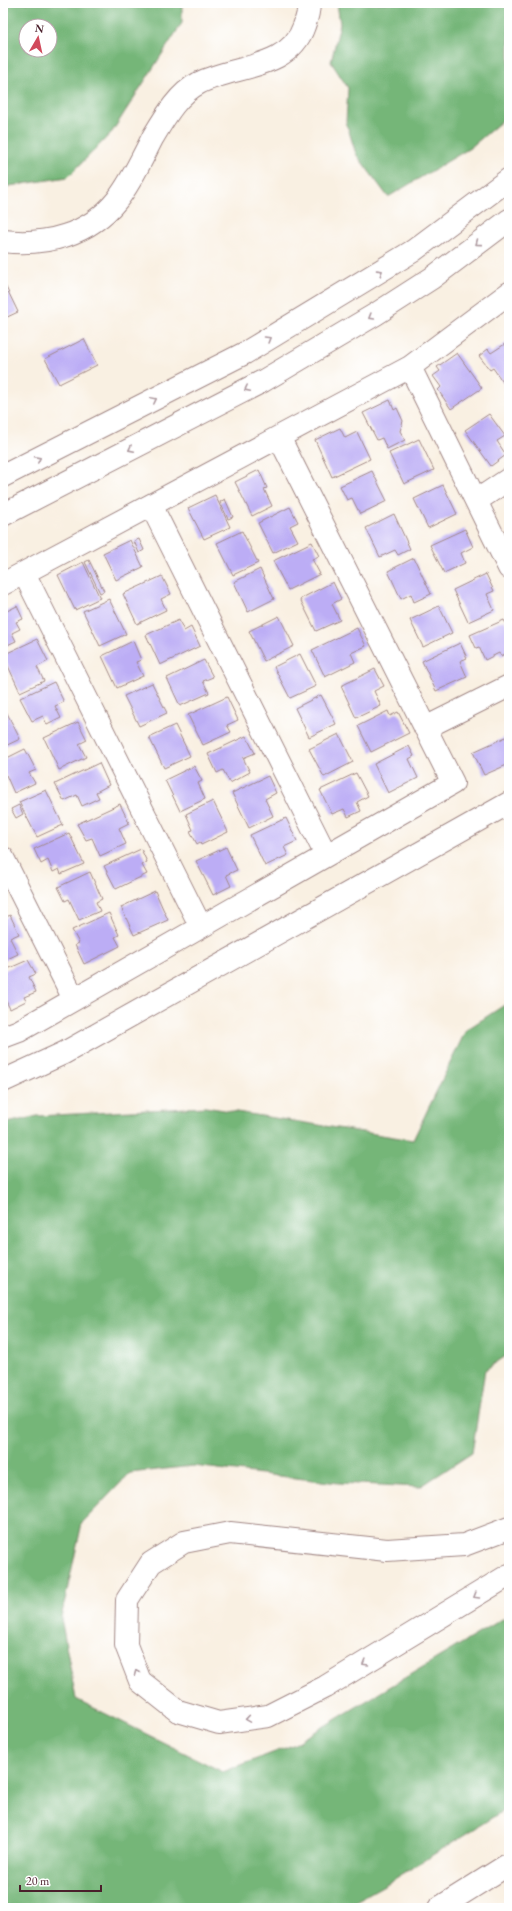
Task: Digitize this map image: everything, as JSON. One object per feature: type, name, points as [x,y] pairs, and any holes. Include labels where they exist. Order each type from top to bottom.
[{"type":"street","points":[[3,241],[30,243],[45,242],[65,237],[84,228],[102,216],[117,200],[163,119],[179,99],[199,83],[222,73],[262,63],[285,53],[301,35],[309,11],[309,3]]},
{"type":"street","points":[[3,476],[245,353],[413,251],[509,179]]},
{"type":"street","points":[[3,515],[270,377],[376,314],[432,278],[509,220]]},
{"type":"street","points":[[3,584],[410,367],[509,293]]},
{"type":"street","points":[[410,367],[509,568]]},
{"type":"street","points":[[3,1037],[19,1031],[453,783],[279,437]]},
{"type":"street","points":[[476,501],[509,479]]},
{"type":"street","points":[[151,506],[326,855]]},
{"type":"street","points":[[24,573],[201,927]]},
{"type":"street","points":[[425,728],[509,686]]},
{"type":"street","points":[[3,1081],[64,1053],[509,803]]},
{"type":"street","points":[[3,858],[74,999]]},
{"type":"street","points":[[509,1528],[464,1545],[387,1550],[230,1533],[184,1542],[151,1562],[127,1600],[126,1645],[140,1681],[178,1711],[219,1723],[268,1716],[325,1687],[509,1575]]},
{"type":"street","points":[[439,1908],[509,1864]]},
{"type":"green space","points":[[3,3],[182,3],[182,23],[112,132],[68,177],[3,187]]},
{"type":"green space","points":[[337,3],[509,3],[509,115],[470,148],[388,197],[356,154],[346,122],[348,88],[331,62],[340,24]]},
{"type":"green space","points":[[509,1002],[509,1354],[485,1370],[472,1453],[420,1487],[338,1483],[193,1466],[130,1473],[82,1523],[61,1618],[76,1699],[223,1772],[293,1745],[509,1615],[509,1807],[388,1883],[343,1908],[24,1908],[3,1905],[3,1124],[37,1116],[205,1107],[413,1140],[466,1030]]},
{"type":"building","points":[[3,281],[18,312],[3,319]]},
{"type":"building","points":[[84,339],[97,365],[59,384],[45,359]]},
{"type":"building","points":[[508,342],[509,387],[507,388],[493,368],[490,370],[479,356],[488,349],[491,353]]},
{"type":"building","points":[[457,353],[482,388],[451,409],[438,390],[441,387],[433,376],[440,371],[437,367]]},
{"type":"building","points":[[390,400],[394,410],[397,408],[403,421],[400,431],[405,440],[387,449],[382,438],[377,440],[363,413]]},
{"type":"building","points":[[489,414],[505,436],[497,441],[506,455],[491,466],[465,430]]},
{"type":"building","points":[[340,428],[345,438],[357,432],[370,459],[332,477],[315,440]]},
{"type":"building","points":[[419,439],[434,470],[404,484],[389,453]]},
{"type":"building","points":[[259,470],[267,488],[264,489],[272,506],[252,516],[235,482]]},
{"type":"building","points":[[372,471],[387,501],[360,514],[352,498],[347,500],[340,486]]},
{"type":"building","points":[[443,485],[457,514],[428,528],[414,499]]},
{"type":"building","points":[[215,495],[230,527],[204,539],[188,508]]},
{"type":"building","points":[[225,499],[233,517],[228,519],[220,502]]},
{"type":"building","points":[[290,507],[298,522],[290,526],[298,541],[273,553],[258,523]]},
{"type":"building","points":[[394,514],[410,549],[398,555],[395,550],[380,557],[366,528]]},
{"type":"building","points":[[465,529],[473,547],[461,553],[465,563],[444,573],[430,545]]},
{"type":"building","points":[[242,531],[258,563],[233,575],[217,543]]},
{"type":"building","points":[[139,539],[144,550],[139,553],[134,541]]},
{"type":"building","points":[[130,540],[143,567],[116,580],[103,553]]},
{"type":"building","points":[[312,542],[319,556],[312,559],[320,574],[288,590],[273,561]]},
{"type":"building","points":[[414,558],[431,594],[414,602],[411,594],[401,599],[388,571]]},
{"type":"building","points":[[89,560],[104,591],[100,593],[85,562]]},
{"type":"building","points":[[83,562],[100,598],[75,610],[58,575]]},
{"type":"building","points":[[260,569],[274,599],[248,612],[234,582]]},
{"type":"building","points":[[486,574],[494,591],[487,594],[494,610],[468,622],[453,590]]},
{"type":"building","points":[[162,576],[171,594],[161,599],[166,610],[137,624],[123,594]]},
{"type":"building","points":[[333,582],[341,599],[332,604],[340,620],[316,631],[300,599]]},
{"type":"building","points":[[109,599],[126,634],[100,646],[83,611]]},
{"type":"building","points":[[17,606],[23,619],[16,622],[20,629],[12,633],[16,641],[3,647],[3,613]]},
{"type":"building","points":[[439,606],[452,633],[423,647],[410,620]]},
{"type":"building","points":[[279,616],[294,646],[264,661],[249,631]]},
{"type":"building","points":[[179,620],[184,631],[191,627],[200,646],[160,665],[146,635]]},
{"type":"building","points":[[504,620],[509,629],[509,652],[501,656],[499,653],[485,660],[479,647],[476,648],[470,635]]},
{"type":"building","points":[[357,628],[366,646],[351,653],[355,662],[325,677],[312,650]]},
{"type":"building","points":[[37,639],[48,661],[37,667],[44,681],[20,692],[3,655]]},
{"type":"building","points":[[133,641],[141,660],[136,662],[143,676],[117,688],[102,656]]},
{"type":"building","points":[[460,643],[467,658],[460,661],[467,677],[436,691],[422,661]]},
{"type":"building","points":[[300,654],[316,686],[290,698],[274,667]]},
{"type":"building","points":[[204,660],[213,677],[203,681],[209,693],[180,706],[167,678]]},
{"type":"building","points":[[375,669],[384,686],[374,691],[381,706],[356,718],[341,686]]},
{"type":"building","points":[[54,682],[64,702],[55,706],[61,718],[47,725],[43,716],[32,721],[20,698]]},
{"type":"building","points":[[152,683],[167,713],[139,726],[124,696]]},
{"type":"building","points":[[321,695],[336,724],[309,737],[295,708]]},
{"type":"building","points":[[227,697],[238,720],[227,725],[231,732],[203,745],[188,715]]},
{"type":"building","points":[[6,711],[20,739],[3,747],[3,712]]},
{"type":"building","points":[[388,711],[390,716],[398,712],[409,733],[371,752],[358,726]]},
{"type":"building","points":[[78,722],[87,740],[79,744],[86,757],[59,770],[44,738]]},
{"type":"building","points":[[175,725],[190,756],[164,768],[149,737]]},
{"type":"building","points":[[339,734],[353,762],[324,777],[309,749]]},
{"type":"building","points":[[246,736],[255,753],[243,758],[250,772],[230,783],[223,770],[217,773],[208,754]]},
{"type":"building","points":[[506,737],[509,743],[509,764],[484,775],[473,752]]},
{"type":"building","points":[[409,746],[414,756],[409,759],[418,778],[388,793],[374,764]]},
{"type":"building","points":[[25,749],[36,770],[29,773],[35,783],[14,793],[6,775],[3,777],[3,760]]},
{"type":"building","points":[[99,763],[109,785],[96,792],[99,798],[82,806],[77,795],[64,801],[55,784]]},
{"type":"building","points":[[194,766],[202,781],[198,783],[205,799],[180,811],[165,780]]},
{"type":"building","points":[[356,773],[368,796],[357,802],[361,811],[348,817],[344,809],[332,814],[320,790]]},
{"type":"building","points":[[268,776],[276,793],[265,799],[273,816],[249,828],[232,793]]},
{"type":"building","points":[[46,790],[63,825],[37,837],[19,802]]},
{"type":"building","points":[[213,801],[228,832],[201,845],[200,842],[197,844],[190,831],[193,830],[186,814]]},
{"type":"building","points":[[120,804],[129,823],[119,828],[126,844],[100,856],[92,838],[86,840],[77,824]]},
{"type":"building","points":[[19,805],[23,814],[16,818],[11,809]]},
{"type":"building","points":[[286,818],[297,841],[284,847],[288,855],[265,866],[250,835]]},
{"type":"building","points":[[69,833],[84,864],[61,874],[59,869],[53,872],[48,860],[41,864],[34,849]]},
{"type":"building","points":[[226,847],[237,870],[226,875],[231,886],[213,895],[196,861]]},
{"type":"building","points":[[141,849],[147,862],[142,865],[147,874],[116,889],[104,866]]},
{"type":"building","points":[[90,872],[102,899],[96,902],[100,911],[79,920],[69,899],[65,901],[58,887]]},
{"type":"building","points":[[155,891],[168,920],[134,935],[121,907]]},
{"type":"building","points":[[109,913],[119,935],[115,937],[120,946],[84,964],[75,945],[79,943],[72,930]]},
{"type":"building","points":[[10,915],[19,934],[10,938],[18,954],[3,961],[3,919]]},
{"type":"building","points":[[28,960],[36,974],[29,977],[36,992],[24,997],[26,1001],[10,1009],[3,995],[3,971]]}]
